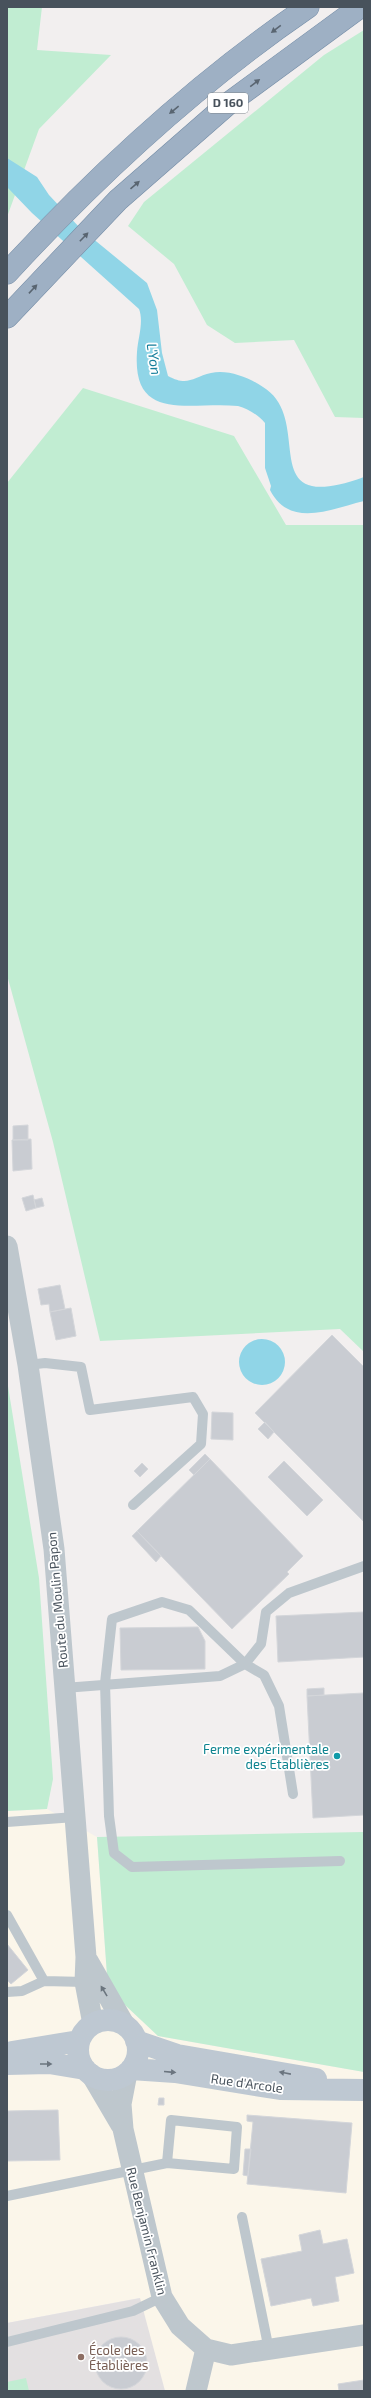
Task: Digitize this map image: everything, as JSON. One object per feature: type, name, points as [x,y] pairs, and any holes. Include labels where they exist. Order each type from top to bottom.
[{"type":"highway","name":"D 160","points":[[7,273],[85,193],[171,113],[222,70],[308,7]]},
{"type":"highway","name":"D 160","points":[[7,317],[118,200],[229,103],[360,7]]},
{"type":"main road","points":[[7,2064],[49,2063],[88,2072],[109,2080],[129,2071],[136,2060],[130,2033],[114,2020],[103,2020],[93,2024],[85,2031],[79,2041],[78,2051],[88,2072]]},
{"type":"main road","name":"Rue d'Arcole","points":[[130,2033],[177,2055],[265,2069],[364,2090]]},
{"type":"main road","points":[[7,2052],[79,2041]]},
{"type":"main road","name":"Rue d'Arcole","points":[[129,2071],[175,2072],[280,2089],[364,2090]]},
{"type":"street","name":"Route du Moulin Papon","points":[[7,1246],[28,1365],[54,1549],[86,1957],[85,1982],[93,2024]]},
{"type":"street","name":"Route du Moulin Papon","points":[[86,1957],[93,1973],[130,2033]]},
{"type":"street","points":[[123,2129],[121,2104],[129,2071]]},
{"type":"street","points":[[88,2072],[123,2129]]},
{"type":"street","name":"Rue Benjamin Franklin","points":[[123,2129],[162,2297],[180,2326],[206,2348],[231,2355],[364,2335]]},
{"type":"street","points":[[196,2391],[206,2348]]},
{"type":"lane","points":[[28,1365],[45,1363],[81,1367],[90,1410],[193,1397],[203,1414],[201,1444],[133,1505]]},
{"type":"lane","points":[[64,1688],[105,1683],[220,1676],[245,1664],[261,1644],[266,1612],[289,1593],[364,1566]]},
{"type":"lane","points":[[293,1794],[279,1706],[264,1675],[245,1664],[189,1610],[162,1602],[112,1619],[105,1683],[109,1816],[114,1853],[132,1867],[340,1862]]},
{"type":"lane","points":[[7,1822],[75,1817]]},
{"type":"lane","points":[[7,1915],[44,1981]]},
{"type":"lane","points":[[7,1992],[22,1991],[44,1981],[85,1982]]},
{"type":"lane","points":[[7,2196],[167,2163],[234,2169],[237,2127],[171,2120],[167,2163]]},
{"type":"lane","points":[[242,2217],[269,2350]]},
{"type":"lane","points":[[7,2342],[132,2311],[162,2297]]},
{"type":"shaded area","points":[[47,1809],[97,1837],[108,1989],[158,2036],[364,2072],[364,2391],[165,2391],[139,2298],[7,2323],[7,1811]]},
{"type":"shaded area","name":"École des Établières","points":[[140,2298],[165,2391],[7,2391],[7,2323]]},
{"type":"green space","points":[[7,7],[42,7],[37,50],[111,55],[39,129],[7,217]]},
{"type":"green space","points":[[364,30],[364,418],[335,417],[294,340],[235,343],[207,325],[174,264],[128,226],[144,202],[324,55]]},
{"type":"green space","points":[[83,388],[234,436],[286,525],[364,525],[364,1352],[340,1329],[100,1341],[53,1142],[7,975],[7,483]]},
{"type":"green space","points":[[7,1380],[39,1578],[53,1779],[47,1809],[7,1811]]},
{"type":"green space","points":[[364,1832],[364,2072],[158,2036],[108,1989],[97,1837]]},
{"type":"green space","points":[[26,2378],[29,2391],[7,2391],[7,2382]]},
{"type":"water","name":"L'Yon","points":[[7,158],[37,177],[49,195],[80,228],[147,283],[157,310],[162,353],[168,376],[181,381],[186,381],[211,373],[224,372],[252,380],[263,387],[278,402],[286,421],[291,460],[297,475],[308,485],[329,486],[364,477],[364,501],[312,513],[300,513],[288,509],[278,502],[270,490],[271,486],[265,468],[265,423],[259,417],[249,410],[238,406],[184,406],[168,404],[154,399],[144,390],[138,375],[137,352],[141,319],[139,309],[32,213],[7,187]]},
{"type":"water","points":[[258,1339],[266,1339],[275,1343],[281,1349],[285,1362],[281,1375],[275,1381],[266,1385],[258,1385],[249,1381],[243,1375],[239,1366],[239,1358],[243,1349],[249,1343]]},
{"type":"building","points":[[28,1125],[28,1140],[13,1140],[13,1126]]},
{"type":"building","points":[[31,1139],[32,1169],[13,1171],[12,1140]]},
{"type":"building","points":[[33,1195],[36,1208],[26,1211],[22,1198]]},
{"type":"building","points":[[42,1198],[44,1206],[36,1208],[34,1200]]},
{"type":"building","points":[[60,1285],[65,1309],[50,1312],[49,1304],[41,1305],[38,1289]]},
{"type":"building","points":[[71,1308],[76,1336],[56,1340],[50,1312]]},
{"type":"building","points":[[332,1335],[364,1367],[363,1521],[255,1413]]},
{"type":"building","points":[[212,1412],[233,1413],[233,1440],[211,1439]]},
{"type":"building","points":[[265,1422],[274,1432],[268,1439],[258,1429]]},
{"type":"building","points":[[205,1454],[210,1459],[194,1475],[189,1470]]},
{"type":"building","points":[[210,1459],[303,1556],[287,1572],[289,1574],[232,1629],[137,1531]]},
{"type":"building","points":[[284,1461],[323,1500],[307,1516],[268,1477]]},
{"type":"building","points":[[142,1463],[148,1469],[140,1477],[134,1471]]},
{"type":"building","points":[[137,1531],[161,1556],[156,1562],[132,1536]]},
{"type":"building","points":[[364,1612],[364,1657],[278,1662],[276,1616]]},
{"type":"building","points":[[198,1627],[205,1641],[205,1669],[121,1670],[120,1628]]},
{"type":"building","points":[[324,1688],[324,1695],[307,1696],[307,1689]]},
{"type":"building","name":"Ferme expérimentale des Etablières","points":[[364,1693],[364,1815],[313,1818],[307,1696]]},
{"type":"building","points":[[7,1944],[28,1970],[11,1984],[7,1980]]},
{"type":"building","points":[[159,2098],[164,2098],[164,2105],[158,2105]]},
{"type":"building","points":[[58,2110],[60,2160],[7,2161],[7,2111]]},
{"type":"building","points":[[247,2115],[352,2123],[346,2193],[247,2184],[253,2122],[247,2121]]},
{"type":"building","points":[[245,2149],[251,2149],[248,2176],[243,2175]]},
{"type":"building","points":[[320,2230],[323,2244],[347,2239],[354,2273],[335,2277],[339,2301],[313,2306],[311,2298],[271,2306],[261,2259],[302,2251],[299,2235]]},
{"type":"building","points":[[116,2337],[126,2337],[140,2344],[147,2358],[147,2368],[140,2382],[126,2389],[116,2389],[106,2385],[99,2378],[95,2368],[95,2358],[99,2348],[106,2341]]},
{"type":"building","points":[[364,2380],[364,2391],[339,2391],[338,2384]]},
{"type":"place","name":"Ferme expérimentale des Etablières","points":[[337,1756]]},
{"type":"place","name":"École des Établières","points":[[81,2357]]}]
